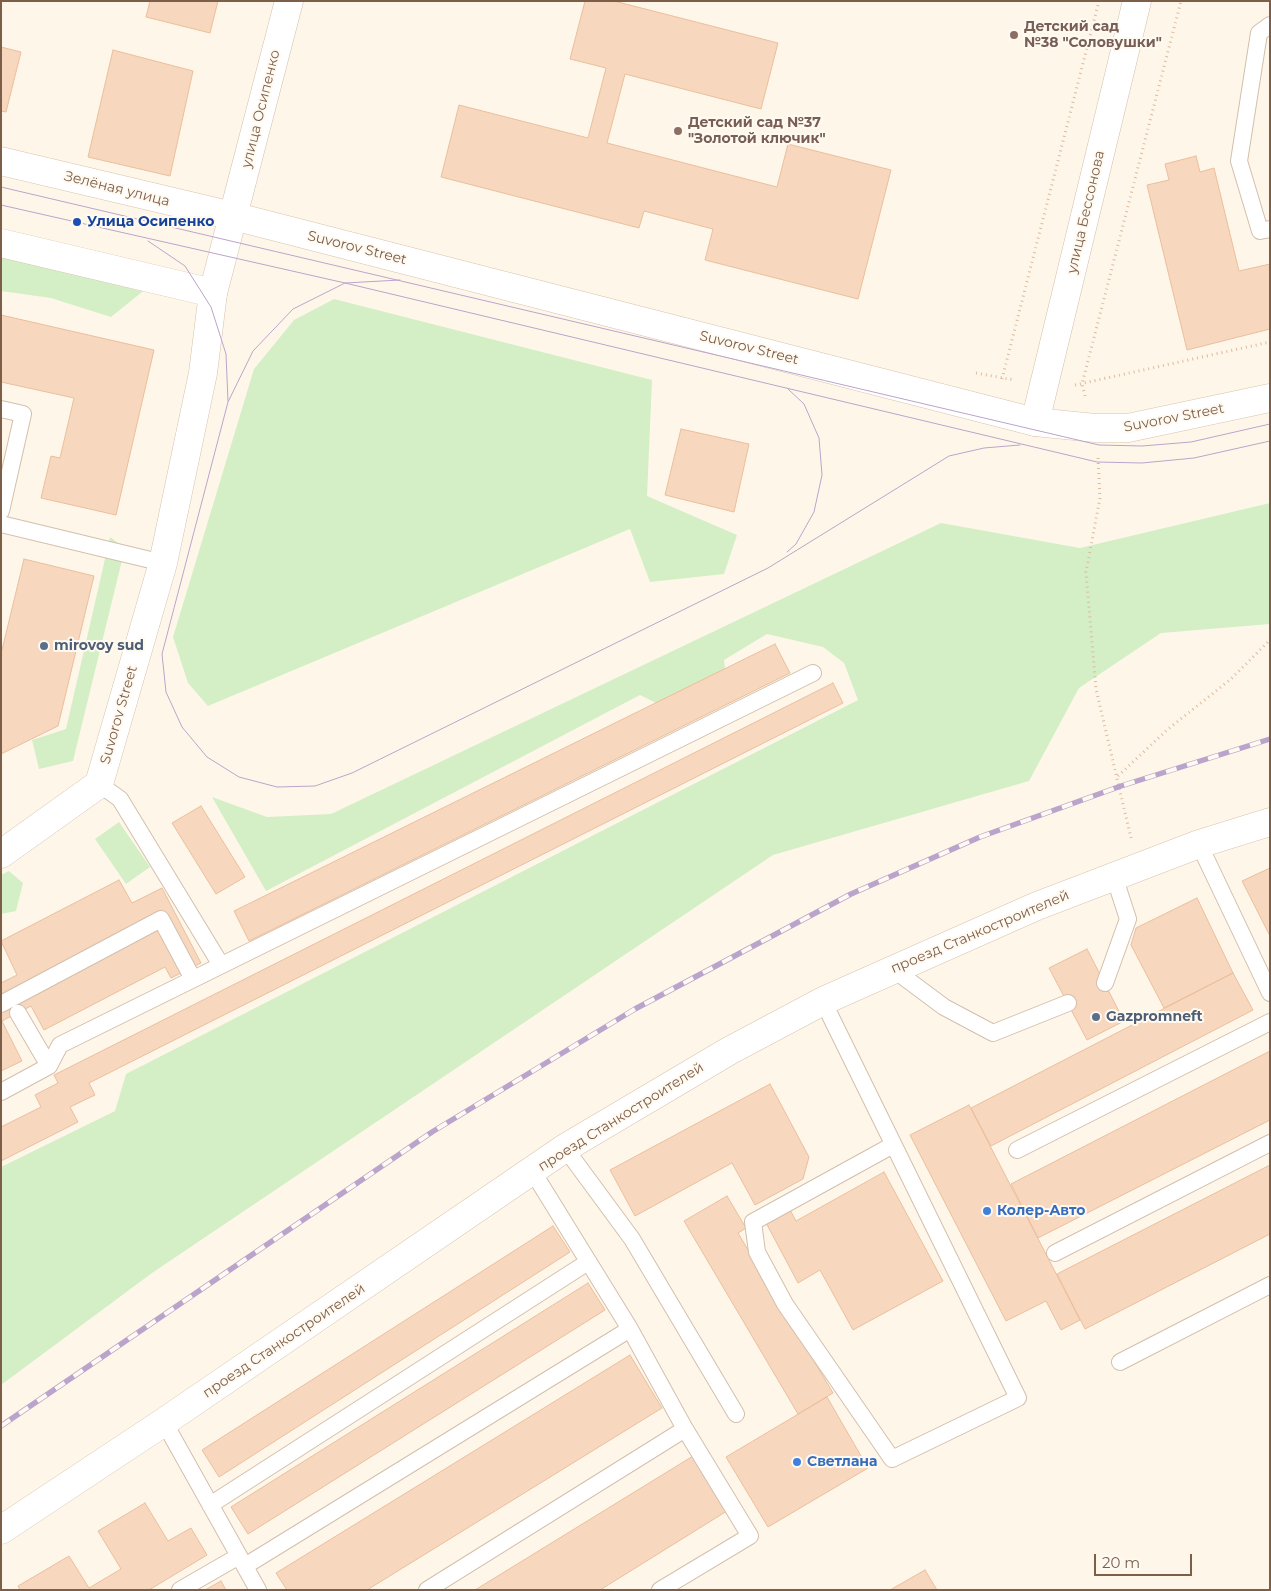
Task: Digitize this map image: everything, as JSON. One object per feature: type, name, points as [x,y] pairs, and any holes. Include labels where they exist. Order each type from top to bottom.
[{"type":"street","name":"улица Осипенко","points":[[213,294],[289,1]]},
{"type":"street","name":"улица Бессонова","points":[[1036,422],[1136,1]]},
{"type":"street","name":"Зелёная улица","points":[[1,161],[233,216]]},
{"type":"street","name":"Suvorov Street","points":[[233,216],[1036,422],[1095,428],[1128,428],[1270,398]]},
{"type":"street","points":[[1,243],[213,294]]},
{"type":"street","name":"Suvorov Street","points":[[99,784],[164,563],[203,373],[213,294]]},
{"type":"street","points":[[1,854],[99,784]]},
{"type":"street","name":"проезд Станкостроителей","points":[[1,1530],[164,1422],[533,1172],[565,1148],[729,1051],[823,1001],[1037,906],[1198,844],[1270,822]]},
{"type":"lane","points":[[1270,25],[1259,33],[1239,161],[1260,231],[1270,229]]},
{"type":"lane","points":[[1,409],[23,414],[1,511]]},
{"type":"lane","points":[[1,524],[164,563]]},
{"type":"lane","points":[[1,1092],[49,1066],[60,1045],[813,673]]},
{"type":"lane","points":[[99,784],[120,799],[221,966]]},
{"type":"lane","points":[[1198,844],[1270,993]]},
{"type":"lane","points":[[1105,983],[1128,919],[1114,876]]},
{"type":"lane","points":[[1,1004],[161,919],[194,979]]},
{"type":"lane","points":[[893,969],[944,1007],[993,1033],[1068,1003]]},
{"type":"lane","points":[[823,1001],[1018,1398],[892,1459],[785,1304],[758,1252],[753,1222],[893,1145]]},
{"type":"lane","points":[[18,1013],[49,1066]]},
{"type":"lane","points":[[1017,1150],[1270,1022]]},
{"type":"lane","points":[[1055,1253],[1270,1144]]},
{"type":"lane","points":[[565,1148],[632,1238],[736,1414]]},
{"type":"lane","points":[[533,1172],[630,1329],[685,1430],[750,1536],[660,1590]]},
{"type":"lane","points":[[210,1505],[588,1262]]},
{"type":"lane","points":[[1120,1362],[1270,1285]]},
{"type":"lane","points":[[180,1590],[242,1561],[630,1329]]},
{"type":"lane","points":[[164,1422],[258,1590]]},
{"type":"lane","points":[[427,1590],[685,1430]]},
{"type":"path","points":[[1002,379],[1098,1]]},
{"type":"path","points":[[1139,868],[1096,689],[1086,572],[1100,498],[1097,462],[1099,445],[1082,384],[1181,1]]},
{"type":"path","points":[[973,372],[1002,379],[1072,386],[1270,342]]},
{"type":"path","points":[[1118,776],[1167,730],[1231,678],[1270,640]]},
{"type":"green space","points":[[1,249],[152,284],[111,317],[51,298],[1,291]]},
{"type":"green space","points":[[334,299],[652,380],[647,496],[737,535],[724,574],[650,582],[630,529],[208,706],[188,683],[173,637],[254,369],[294,320]]},
{"type":"green space","points":[[1270,503],[1270,624],[1161,633],[1079,688],[1029,781],[773,855],[152,1273],[1,1385],[1,1167],[115,1111],[126,1074],[858,700],[844,663],[823,647],[767,634],[724,660],[727,685],[672,711],[640,695],[266,891],[212,797],[267,817],[331,814],[941,523],[1080,548]]},
{"type":"green space","points":[[110,537],[125,548],[73,761],[39,769],[32,740],[66,729]]},
{"type":"green space","points":[[119,822],[150,867],[126,884],[95,839]]},
{"type":"green space","points":[[9,871],[23,883],[16,911],[1,914],[1,875]]},
{"type":"building","points":[[150,1],[218,1],[210,33],[146,17]]},
{"type":"building","points":[[585,1],[614,1],[778,43],[761,109],[625,74],[607,143],[777,187],[788,144],[891,170],[858,299],[705,260],[713,229],[644,211],[639,228],[441,177],[459,105],[588,138],[606,68],[570,59]]},
{"type":"building","points":[[1,47],[21,52],[6,112],[1,111]]},
{"type":"building","points":[[113,50],[193,71],[170,176],[88,157]]},
{"type":"building","points":[[1196,156],[1200,172],[1214,168],[1239,271],[1270,264],[1270,329],[1187,350],[1147,185],[1169,180],[1165,164]]},
{"type":"building","points":[[1,315],[154,350],[116,515],[41,498],[51,456],[60,458],[74,398],[1,382]]},
{"type":"building","points":[[681,429],[749,444],[734,512],[665,495]]},
{"type":"building","points":[[24,559],[94,576],[58,726],[1,754],[1,654]]},
{"type":"building","points":[[775,644],[790,673],[249,941],[234,911]]},
{"type":"building","points":[[833,683],[843,703],[89,1083],[95,1095],[70,1107],[78,1122],[1,1161],[1,1127],[41,1107],[35,1095],[58,1083],[54,1075]]},
{"type":"building","points":[[201,806],[245,877],[216,894],[172,823]]},
{"type":"building","points":[[1270,868],[1270,936],[1242,881]]},
{"type":"building","points":[[119,880],[132,903],[162,888],[201,963],[171,978],[165,967],[44,1030],[31,1006],[2,1021],[22,1061],[1,1071],[1,983],[17,975],[1,941]]},
{"type":"building","points":[[1197,898],[1233,973],[1164,1008],[1131,945],[1136,928]]},
{"type":"building","points":[[1087,949],[1124,1021],[1087,1040],[1049,968]]},
{"type":"building","points":[[1233,973],[1253,1010],[991,1146],[971,1108]]},
{"type":"building","points":[[1270,1051],[1270,1120],[1038,1238],[1011,1184]]},
{"type":"building","points":[[770,1084],[809,1157],[803,1179],[755,1205],[732,1163],[635,1216],[610,1170]]},
{"type":"building","name":"Колер-Авто","points":[[969,1105],[1080,1320],[1061,1330],[1046,1301],[1006,1321],[910,1135]]},
{"type":"building","points":[[1270,1165],[1270,1234],[1085,1329],[1057,1274]]},
{"type":"building","points":[[884,1172],[943,1281],[853,1330],[820,1270],[798,1283],[765,1221],[789,1208],[796,1221]]},
{"type":"building","points":[[727,1196],[746,1228],[738,1233],[833,1393],[798,1414],[684,1221]]},
{"type":"building","points":[[553,1226],[570,1252],[219,1477],[202,1450]]},
{"type":"building","points":[[588,1283],[605,1310],[248,1534],[231,1507]]},
{"type":"building","points":[[630,1355],[662,1408],[367,1590],[287,1590],[276,1573]]},
{"type":"building","name":"Светлана","points":[[827,1397],[868,1468],[768,1527],[726,1457]]},
{"type":"building","points":[[693,1456],[727,1511],[600,1590],[475,1590]]},
{"type":"building","points":[[145,1503],[168,1541],[191,1528],[207,1555],[149,1590],[20,1590],[18,1586],[69,1556],[89,1588],[121,1569],[98,1531]]},
{"type":"building","points":[[925,1570],[937,1590],[890,1590]]},
{"type":"building","points":[[221,1581],[226,1590],[205,1590]]},
{"type":"tram line","points":[[1,187],[1099,445],[1142,446],[1191,442],[1270,424]]},
{"type":"tram line","points":[[1,205],[345,283],[1097,462],[1142,463],[1194,458],[1270,441]]},
{"type":"tram line","points":[[148,241],[185,266],[211,307],[226,354],[228,401]]},
{"type":"tram line","points":[[400,280],[345,283],[293,309],[253,351],[228,402],[162,654],[166,692],[182,727],[207,757],[239,777],[277,787],[315,786],[352,773],[768,568],[949,456],[984,448],[1020,445]]},
{"type":"tram line","points":[[787,552],[796,544],[814,512],[822,475],[819,438],[804,404],[788,389]]},
{"type":"railway","points":[[1,1426],[432,1132],[635,1009],[851,894],[980,837],[1121,786],[1270,739]]},
{"type":"place","name":"Детский сад №38 \"Соловушки\"","points":[[1014,35]]},
{"type":"place","name":"Детский сад №37 \"Золотой ключик\"","points":[[678,131]]},
{"type":"place","name":"Улица Осипенко","points":[[77,222]]},
{"type":"place","name":"mirovoy sud","points":[[44,646]]},
{"type":"place","name":"Gazpromneft","points":[[1096,1017]]},
{"type":"place","name":"Колер-Авто","points":[[987,1211]]},
{"type":"place","name":"Светлана","points":[[797,1462]]}]
